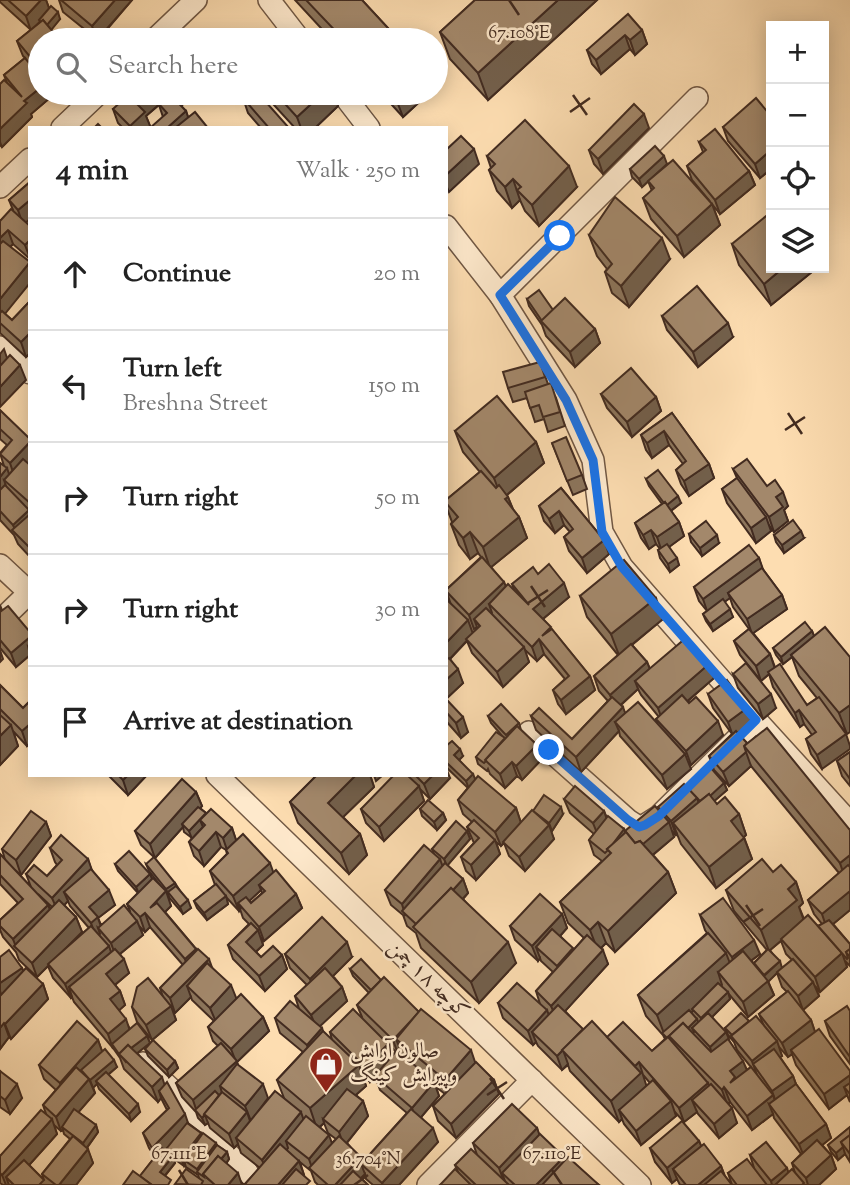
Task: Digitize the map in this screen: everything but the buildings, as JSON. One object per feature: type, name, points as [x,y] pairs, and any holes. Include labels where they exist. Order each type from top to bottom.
[{"type":"street","points":[[167,28],[196,0]]},
{"type":"street","points":[[269,0],[291,28]]},
{"type":"street","points":[[500,295],[698,98]]},
{"type":"street","points":[[64,126],[86,105]]},
{"type":"street","points":[[351,105],[367,126]]},
{"type":"street","points":[[0,187],[28,161]]},
{"type":"street","points":[[448,229],[500,295],[566,400],[593,460],[602,532],[622,567],[850,823]]},
{"type":"street","points":[[0,347],[28,371]]},
{"type":"street","points":[[0,565],[28,591]]},
{"type":"street","points":[[0,621],[28,593]]},
{"type":"street","points":[[529,732],[639,827],[659,816],[756,720]]},
{"type":"street","name":"كوچه ١٨ چمن","points":[[219,777],[640,1185]]},
{"type":"street","points":[[140,1059],[172,1090],[194,1123],[246,1170],[252,1181],[250,1185]]},
{"type":"street","points":[[428,1185],[532,1080]]},
{"type":"place","name":"صالون آرایش وپیرایش کینگ","points":[[326,1094]]},
{"type":"route","points":[[549,750],[639,827],[659,816],[756,720],[622,567],[602,532],[593,460],[566,400],[500,295],[560,236]]}]
